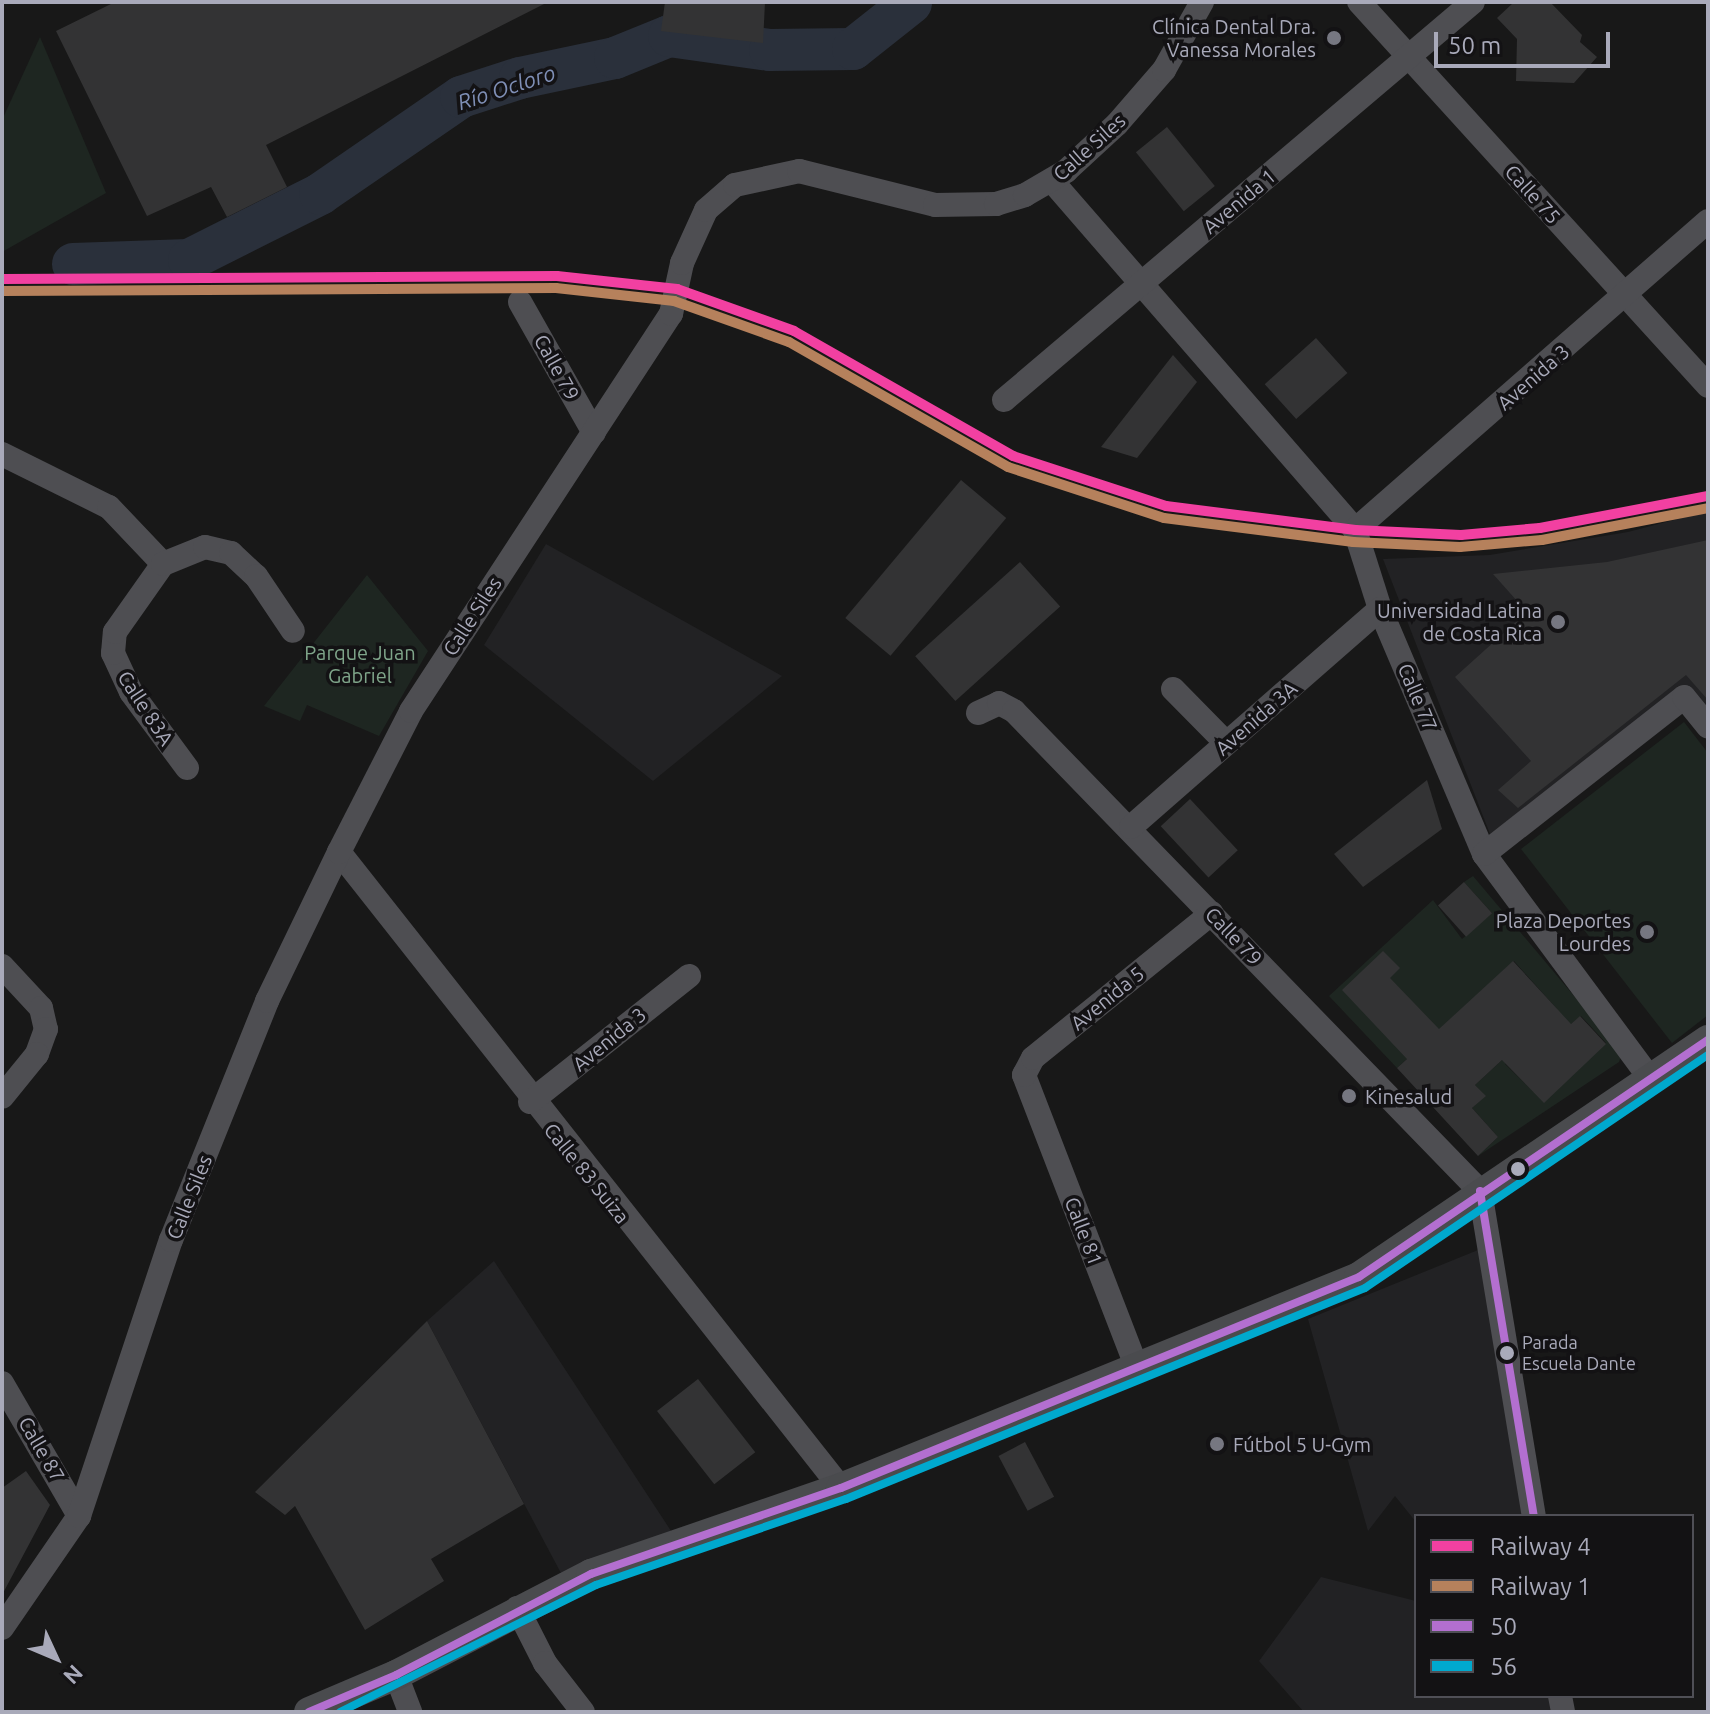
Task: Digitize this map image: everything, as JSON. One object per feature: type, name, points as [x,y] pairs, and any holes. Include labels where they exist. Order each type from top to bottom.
[{"type":"main road","points":[[309,1712],[396,1675],[517,1608],[591,1574],[841,1488],[1359,1277],[1480,1191],[1708,1040]]},
{"type":"street","name":"Calle Siles","points":[[2,1628],[79,1516],[171,1240],[267,1001],[339,852],[411,711],[671,314],[693,233],[706,210],[735,185],[799,171],[950,204],[996,204],[1052,181],[1117,124],[1164,70],[1202,2]]},
{"type":"street","name":"Calle 75","points":[[1359,2],[1708,386]]},
{"type":"street","name":"Avenida 1","points":[[1004,400],[1473,2]]},
{"type":"street","name":"Calle 77","points":[[1052,181],[1355,530],[1380,609],[1484,854],[1649,1077]]},
{"type":"street","name":"Avenida 3","points":[[1355,530],[1625,298],[1708,221]]},
{"type":"street","name":"Calle 79","points":[[520,302],[594,433]]},
{"type":"street","points":[[2,454],[109,507],[163,564],[205,547],[231,553],[256,576],[293,631]]},
{"type":"street","name":"Calle 83A","points":[[163,564],[115,632],[113,653],[131,692],[187,768]]},
{"type":"street","name":"Avenida 3A","points":[[1131,827],[1380,609]]},
{"type":"street","points":[[1173,689],[1226,743]]},
{"type":"street","points":[[1484,854],[1684,697],[1708,727]]},
{"type":"street","name":"Calle 79","points":[[978,713],[999,703],[1014,711],[1131,827],[1480,1191]]},
{"type":"street","name":"Calle 83 Suiza","points":[[339,852],[530,1102],[841,1488]]},
{"type":"street","name":"Avenida 5","points":[[1030,1095],[1024,1075],[1033,1058],[1212,913]]},
{"type":"street","points":[[2,966],[41,1008],[46,1029],[37,1054],[2,1097]]},
{"type":"street","name":"Avenida 3","points":[[530,1102],[689,976]]},
{"type":"street","name":"Calle 81","points":[[1030,1095],[1137,1368]]},
{"type":"street","points":[[1480,1191],[1534,1514]]},
{"type":"street","name":"Calle 87","points":[[2,1383],[79,1516]]},
{"type":"street","points":[[517,1608],[545,1663],[583,1712]]},
{"type":"street","points":[[396,1675],[410,1712]]},
{"type":"shaded area","name":"Universidad Latina de Costa Rica","points":[[1708,511],[1708,714],[1684,686],[1490,834],[1383,559],[1490,555],[1628,532]]},
{"type":"shaded area","points":[[546,544],[782,676],[653,781],[484,645]]},
{"type":"shaded area","points":[[1483,1248],[1526,1514],[1414,1514],[1414,1520],[1395,1496],[1368,1531],[1308,1319]]},
{"type":"shaded area","points":[[494,1261],[675,1537],[562,1575],[427,1321]]},
{"type":"shaded area","points":[[1321,1577],[1414,1600],[1414,1698],[1551,1698],[1553,1712],[1304,1712],[1259,1661]]},
{"type":"green space","points":[[40,37],[106,193],[2,252],[2,120]]},
{"type":"green space","name":"Parque Juan Gabriel","points":[[367,575],[428,651],[379,736],[307,705],[300,721],[264,706]]},
{"type":"green space","name":"Plaza Deportes Lourdes","points":[[1684,722],[1708,753],[1708,1015],[1672,1043],[1521,849]]},
{"type":"green space","points":[[1473,876],[1622,1053],[1619,1062],[1478,1156],[1498,1137],[1472,1108],[1485,1096],[1475,1085],[1557,1009],[1514,961],[1397,1068],[1329,996],[1433,900],[1462,939],[1492,913],[1464,882]],"holes":[[[1581,1016],[1606,1043],[1544,1102],[1505,1064],[1550,1021],[1571,1024]]]},
{"type":"building","points":[[115,2],[548,2],[266,145],[287,187],[227,217],[211,187],[147,216],[56,31]]},
{"type":"building","points":[[665,2],[765,2],[763,43],[661,31]]},
{"type":"building","points":[[1514,2],[1550,2],[1582,35],[1580,42],[1597,57],[1574,83],[1516,81],[1517,39],[1497,18]]},
{"type":"building","points":[[1167,127],[1215,186],[1184,211],[1136,152]]},
{"type":"building","points":[[1316,338],[1347,373],[1296,419],[1265,384]]},
{"type":"building","points":[[1173,355],[1197,382],[1137,458],[1101,447]]},
{"type":"building","points":[[961,480],[1006,518],[890,656],[845,618]]},
{"type":"building","name":"Universidad Latina de Costa Rica","points":[[1708,540],[1708,700],[1686,675],[1518,808],[1498,790],[1531,761],[1455,677],[1527,612],[1493,574],[1607,562]]},
{"type":"building","points":[[1020,562],[1060,607],[955,701],[915,656]]},
{"type":"building","points":[[1427,780],[1442,829],[1363,887],[1334,854]]},
{"type":"building","points":[[1190,799],[1238,850],[1208,877],[1161,826]]},
{"type":"building","points":[[1464,882],[1492,913],[1466,937],[1438,905]]},
{"type":"building","points":[[1383,951],[1400,968],[1390,978],[1439,1029],[1513,961],[1571,1024],[1580,1016],[1606,1044],[1544,1103],[1502,1060],[1475,1085],[1486,1096],[1472,1108],[1498,1137],[1478,1156],[1397,1068],[1407,1059],[1342,990]]},
{"type":"building","points":[[427,1321],[524,1504],[431,1559],[444,1581],[365,1630],[295,1506],[285,1515],[255,1492]]},
{"type":"building","points":[[698,1379],[755,1452],[714,1484],[657,1411]]},
{"type":"building","points":[[1025,1442],[1054,1497],[1028,1511],[999,1456]]},
{"type":"building","points":[[26,1471],[50,1505],[2,1595],[2,1488]]},
{"type":"waterway","name":"Río Ocloro","points":[[73,264],[189,260],[320,194],[461,97],[520,78],[615,58],[669,36],[770,50],[853,49],[911,3]]},
{"type":"rail line","name":"4","points":[[2,279],[557,276],[677,289],[794,331],[1013,456],[1166,506],[1355,530],[1461,535],[1540,528],[1708,496]]},
{"type":"rail line","name":"1","points":[[2,291],[556,288],[674,301],[789,342],[1008,467],[1164,518],[1353,542],[1460,547],[1542,540],[1708,508]]},
{"type":"transit line","name":"50","points":[[309,1712],[396,1675],[591,1574],[841,1488],[1359,1277],[1708,1040]]},
{"type":"transit line","name":"56","points":[[340,1712],[596,1585],[846,1499],[1365,1288],[1708,1055]]},
{"type":"transit line","name":"50","points":[[1480,1191],[1534,1514]]},
{"type":"place","name":"Clínica Dental Dra. Vanessa Morales","points":[[1334,38]]},
{"type":"place","name":"Universidad Latina de Costa Rica","points":[[1558,622]]},
{"type":"place","name":"Plaza Deportes Lourdes","points":[[1647,932]]},
{"type":"place","name":"Kinesalud","points":[[1349,1096]]},
{"type":"place","name":"Parada Escuela Dante","points":[[1507,1353]]},
{"type":"place","name":"Fútbol 5 U-Gym","points":[[1217,1444]]}]
